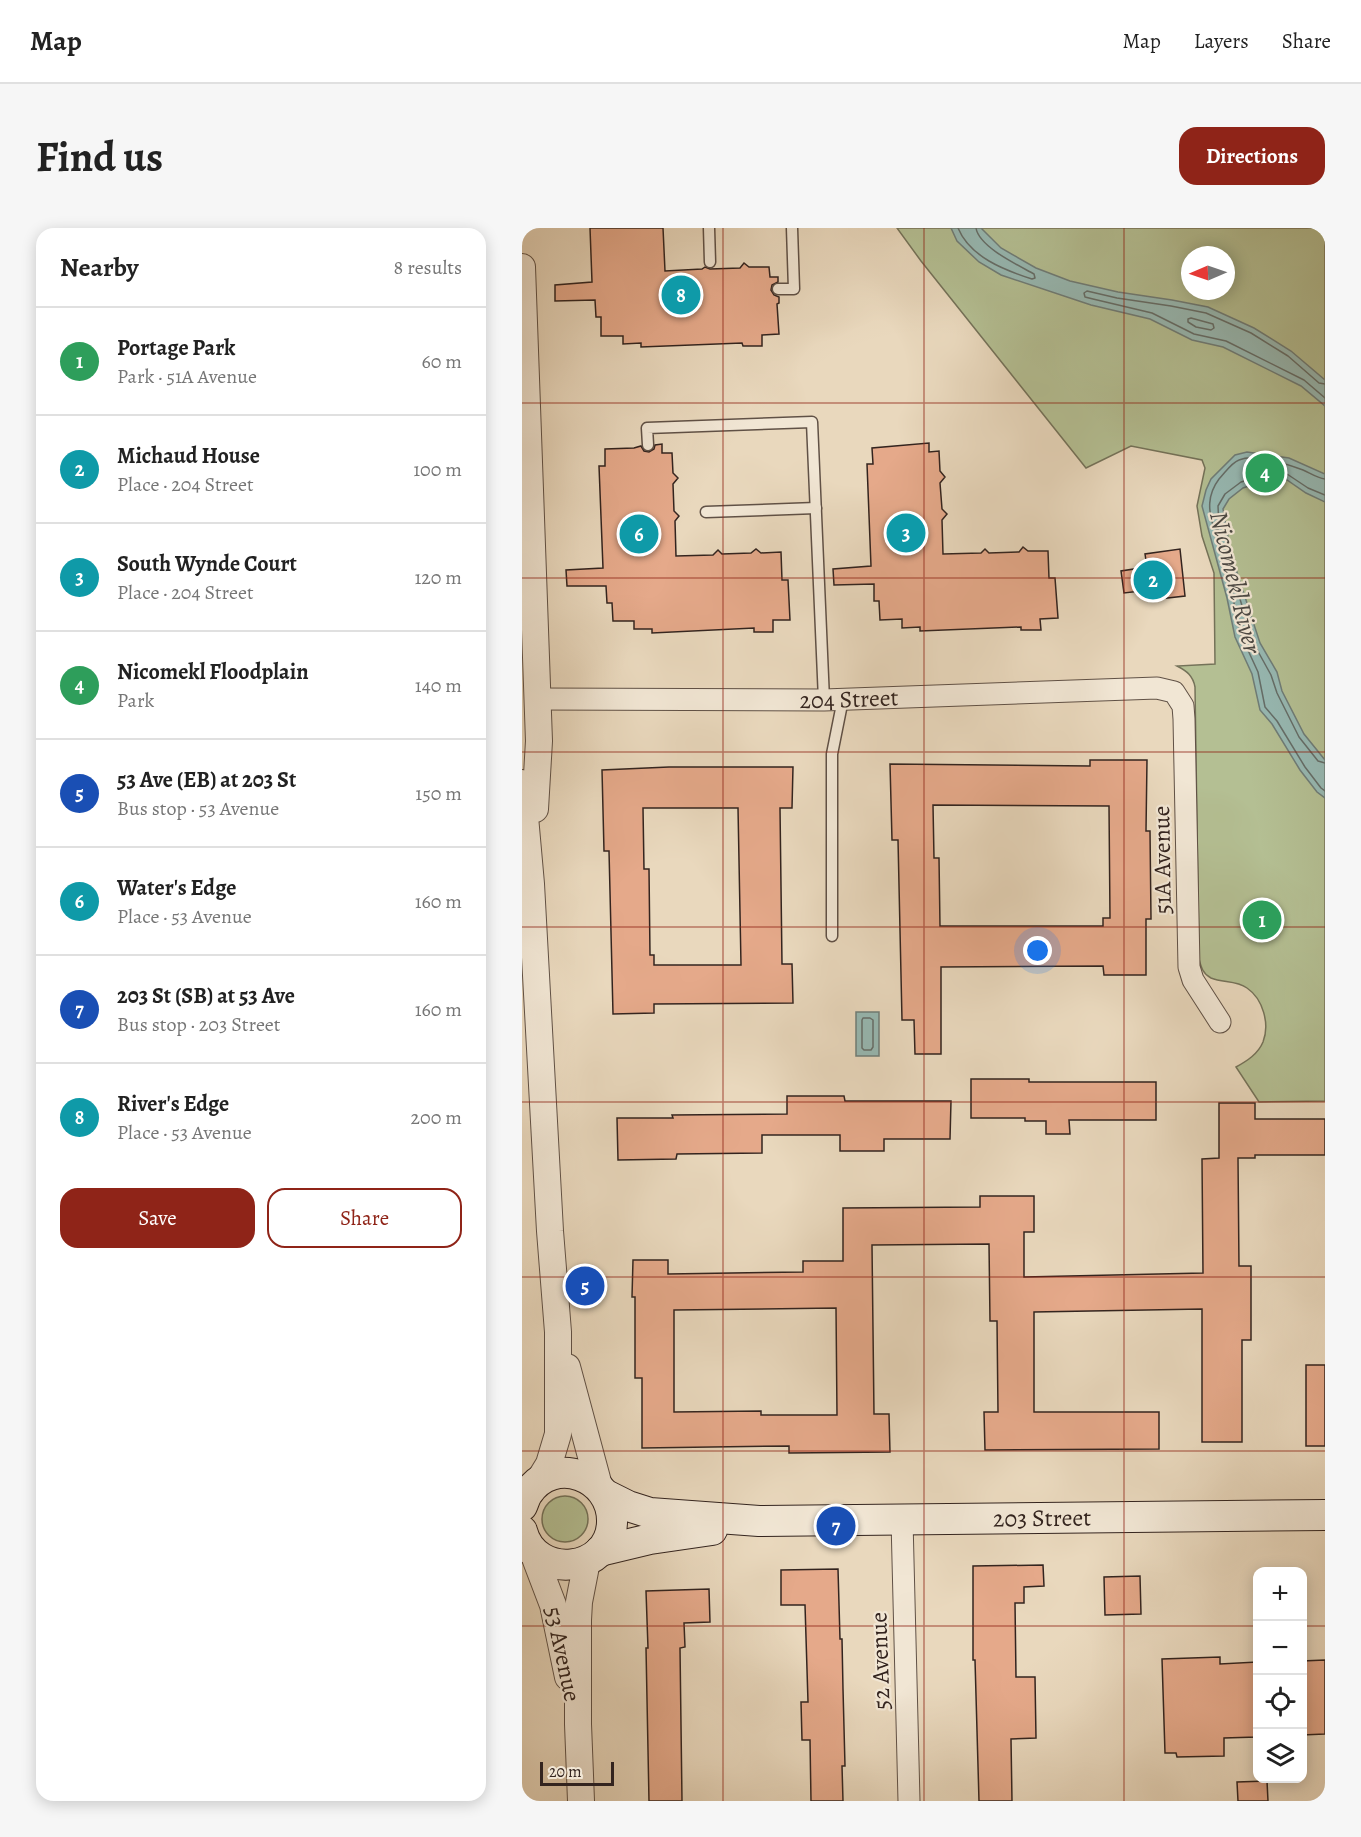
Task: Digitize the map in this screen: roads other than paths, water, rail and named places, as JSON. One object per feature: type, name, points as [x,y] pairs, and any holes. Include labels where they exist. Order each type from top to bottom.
[{"type":"main road","name":"203 Street","points":[[529,1491],[552,1475],[567,1473],[582,1475],[628,1506],[650,1513],[759,1521],[1325,1515]]},
{"type":"main road","points":[[594,1556],[609,1539],[613,1524],[612,1509],[602,1490]]},
{"type":"main road","name":"203 Street","points":[[525,1539],[544,1560],[558,1565],[573,1565],[594,1556],[650,1539],[759,1521]]},
{"type":"street","points":[[522,267],[530,698],[539,741],[531,884]]},
{"type":"street","name":"204 Street","points":[[530,698],[833,700],[1157,688],[1174,692]]},
{"type":"street","name":"51A Avenue","points":[[1174,692],[1183,706],[1184,719],[1189,967],[1193,980],[1220,1022]]},
{"type":"street","points":[[522,783],[531,884],[550,1231],[558,1332],[558,1434],[549,1464],[529,1491]]},
{"type":"street","points":[[558,1332],[583,1432],[602,1490]]},
{"type":"street","name":"52 Avenue","points":[[902,1520],[909,1801]]},
{"type":"street","name":"53 Avenue","points":[[525,1539],[553,1605],[578,1724]]},
{"type":"street","name":"53 Avenue","points":[[581,1801],[578,1724],[579,1602],[594,1556]]},
{"type":"lane","points":[[709,228],[710,262]]},
{"type":"lane","points":[[778,289],[794,289],[792,228]]},
{"type":"lane","points":[[648,445],[647,428],[812,422],[816,508],[833,700],[832,936]]},
{"type":"lane","points":[[706,512],[816,508]]},
{"type":"water","points":[[951,228],[981,228],[1001,248],[1036,268],[1070,281],[1118,292],[1208,307],[1254,328],[1291,351],[1325,380],[1325,406],[1301,386],[1223,347],[1192,340],[1150,319],[1091,305],[1001,275],[979,262],[957,241]]},
{"type":"water","name":"Nicomekl River","points":[[1247,452],[1289,458],[1325,474],[1325,502],[1287,480],[1270,479],[1243,488],[1229,499],[1223,509],[1231,554],[1260,643],[1277,672],[1282,691],[1304,734],[1325,760],[1325,798],[1317,792],[1300,770],[1272,724],[1260,710],[1252,674],[1235,637],[1202,506],[1211,479],[1235,455]]},
{"type":"water","points":[[856,1012],[879,1012],[879,1056],[856,1056]]},
{"type":"place","name":"River's Edge","points":[[681,295]]},
{"type":"place","name":"Nicomekl Floodplain","points":[[1265,473]]},
{"type":"place","name":"South Wynde Court","points":[[906,533]]},
{"type":"place","name":"Water's Edge","points":[[639,534]]},
{"type":"place","name":"Michaud House","points":[[1153,580]]},
{"type":"place","name":"Portage Park","points":[[1262,920]]},
{"type":"place","name":"53 Ave (EB) at 203 St","points":[[585,1286]]},
{"type":"place","name":"203 St (SB) at 53 Ave","points":[[836,1526]]}]
